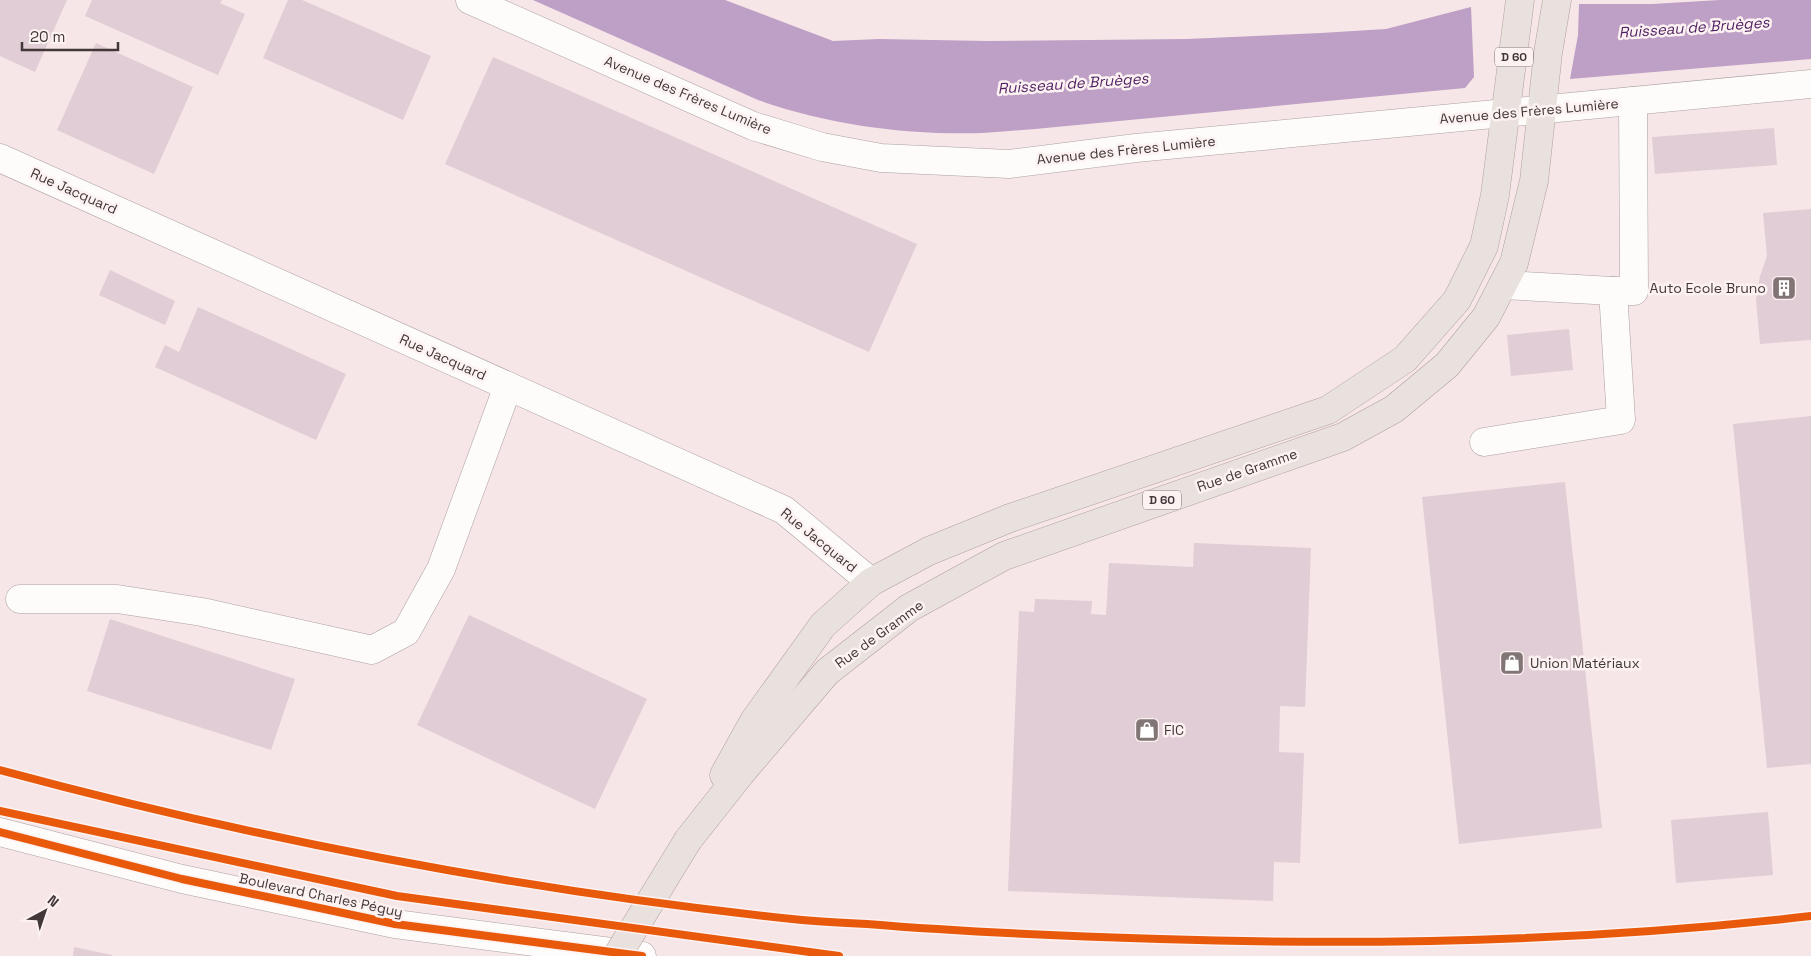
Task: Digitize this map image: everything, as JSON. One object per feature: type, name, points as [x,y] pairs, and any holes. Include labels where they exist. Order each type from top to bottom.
[{"type":"main road","name":"D 60","points":[[1506,113],[1520,0]]},
{"type":"main road","name":"D 60","points":[[1542,110],[1548,53],[1557,0]]},
{"type":"main road","name":"Rue de Gramme","points":[[688,840],[741,773],[826,672],[909,608],[1004,556],[1343,437],[1394,409],[1447,365],[1486,317],[1514,263],[1534,181],[1542,110]]},
{"type":"main road","name":"Rue de Gramme","points":[[617,956],[688,840],[754,721],[823,625],[871,582],[929,551],[1010,518],[1328,410],[1405,359],[1457,300],[1484,246],[1495,195],[1506,113]]},
{"type":"street","name":"Avenue des Frères Lumière","points":[[470,0],[753,126],[822,147],[881,158],[1009,164],[1136,148],[1811,84]]},
{"type":"street","points":[[1503,285],[1634,291],[1633,101]]},
{"type":"street","name":"Rue Jacquard","points":[[0,158],[784,510],[871,582]]},
{"type":"street","points":[[1484,442],[1621,420],[1613,291]]},
{"type":"street","points":[[20,599],[117,599],[202,612],[372,650],[406,632],[441,569],[508,386]]},
{"type":"street","name":"Boulevard Charles Péguy","points":[[0,832],[182,879],[395,924],[642,956]]},
{"type":"water","name":"Ruisseau de Bruèges","points":[[533,0],[725,0],[833,41],[879,39],[987,41],[1187,39],[1321,33],[1386,29],[1471,7],[1474,77],[1465,88],[1035,129],[982,133],[896,130],[868,127],[812,116],[758,100]]},
{"type":"water","name":"Ruisseau de Bruèges","points":[[1720,0],[1811,0],[1811,59],[1570,79],[1578,35],[1579,4],[1652,4]]},
{"type":"building","points":[[0,0],[67,0],[35,72],[0,56]]},
{"type":"building","points":[[92,0],[222,0],[220,3],[245,14],[218,75],[85,16]]},
{"type":"building","points":[[288,0],[302,0],[431,56],[403,120],[263,58]]},
{"type":"building","points":[[96,43],[193,87],[154,174],[57,130]]},
{"type":"building","points":[[493,57],[917,244],[869,352],[445,164]]},
{"type":"building","points":[[1774,128],[1777,165],[1655,174],[1652,137]]},
{"type":"building","name":"Auto Ecole Bruno","points":[[1811,209],[1811,340],[1760,344],[1756,300],[1760,276],[1767,256],[1763,213]]},
{"type":"building","points":[[110,270],[175,301],[165,325],[99,295]]},
{"type":"building","points":[[198,307],[346,374],[316,440],[155,367],[165,345],[179,352]]},
{"type":"building","points":[[1569,329],[1573,370],[1511,376],[1507,335]]},
{"type":"building","points":[[1811,416],[1811,764],[1767,768],[1733,424]]},
{"type":"building","name":"Union Matériaux","points":[[1565,482],[1602,828],[1459,844],[1422,497]]},
{"type":"building","name":"FIC","points":[[1194,543],[1311,548],[1305,707],[1280,706],[1279,752],[1304,753],[1300,863],[1274,862],[1273,901],[1008,891],[1019,611],[1034,612],[1035,599],[1092,601],[1091,614],[1106,615],[1109,563],[1193,567]]},
{"type":"building","points":[[469,615],[647,699],[595,809],[417,725]]},
{"type":"building","points":[[110,619],[295,679],[271,750],[87,691]]},
{"type":"building","points":[[1768,812],[1773,875],[1676,883],[1671,820]]},
{"type":"building","points":[[74,947],[112,955],[112,956],[73,956]]},
{"type":"railway","points":[[0,770],[198,819],[398,861],[600,895],[810,921],[1050,935],[1323,942],[1567,936],[1649,931],[1811,916]]},
{"type":"cycle path","points":[[0,770],[198,819],[398,861],[600,895],[810,921],[1050,935],[1323,942],[1567,936],[1649,931],[1811,916]]},
{"type":"cycle path","points":[[0,811],[397,896],[839,956]]},
{"type":"cycle path","points":[[0,832],[182,879],[395,924],[642,956]]},
{"type":"place","name":"Auto Ecole Bruno","points":[[1784,288]]},
{"type":"place","name":"Union Matériaux","points":[[1512,663]]},
{"type":"place","name":"FIC","points":[[1147,730]]}]
